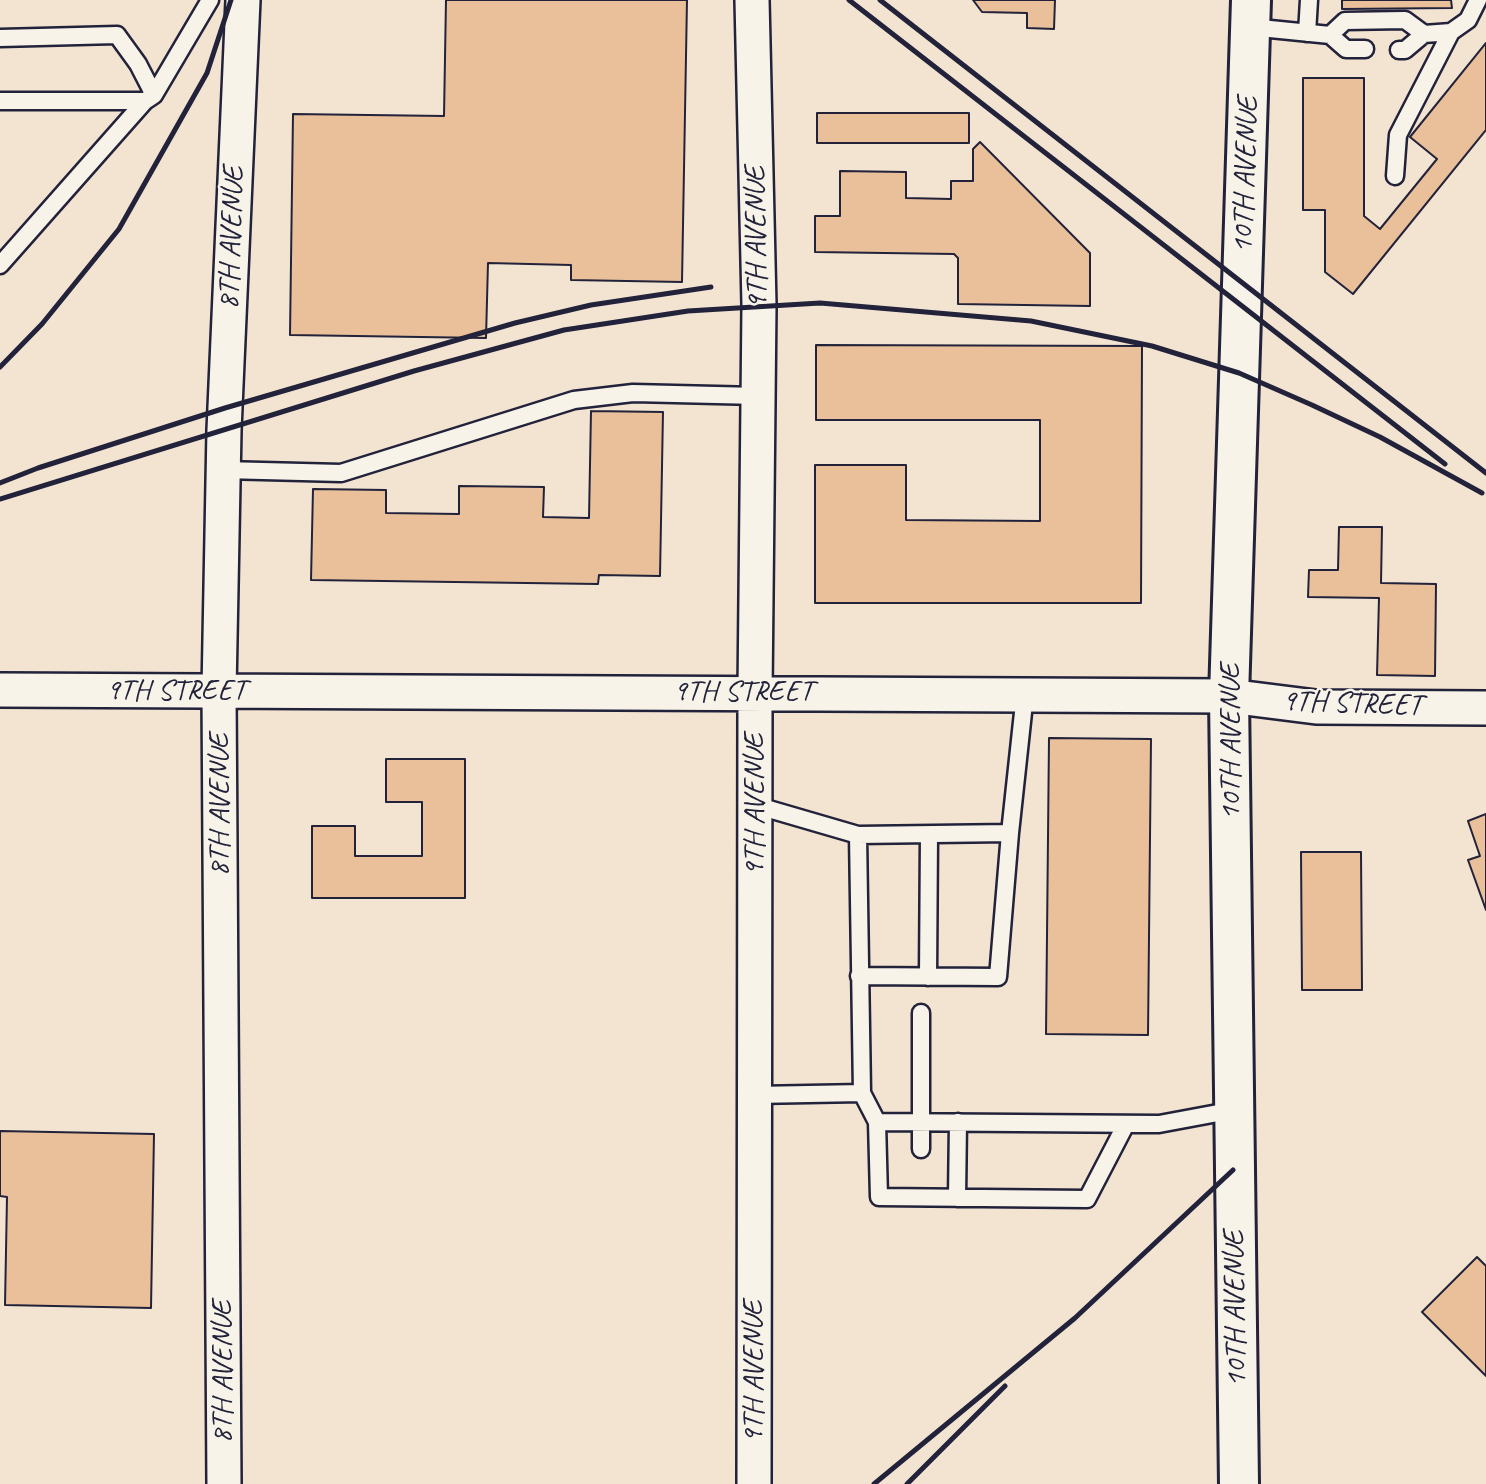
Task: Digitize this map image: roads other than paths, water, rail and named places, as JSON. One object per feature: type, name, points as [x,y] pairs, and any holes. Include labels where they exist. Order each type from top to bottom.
[{"type":"main road","name":"10TH AVENUE","points":[[1239,1484],[1229,696],[1251,13]]},
{"type":"street","name":"8TH AVENUE","points":[[224,1484],[219,691],[223,470],[243,0]]},
{"type":"street","name":"9TH AVENUE","points":[[752,0],[758,396],[754,1484]]},
{"type":"street","name":"9TH STREET","points":[[0,691],[1229,696],[1316,707],[1486,708]]},
{"type":"lane","points":[[0,265],[149,98],[210,0]]},
{"type":"lane","points":[[1307,33],[1309,0]]},
{"type":"lane","points":[[1395,176],[1398,135],[1451,32],[1468,19],[1478,0]]},
{"type":"lane","points":[[1251,13],[1307,33],[1330,34],[1346,48],[1366,49]]},
{"type":"lane","points":[[1330,34],[1345,21],[1405,20],[1424,34]]},
{"type":"lane","points":[[1399,50],[1405,50],[1424,34],[1451,32]]},
{"type":"lane","points":[[0,38],[117,36],[138,64],[149,98]]},
{"type":"lane","points":[[0,101],[149,98]]},
{"type":"lane","points":[[223,470],[341,473],[574,400],[633,393],[758,396]]},
{"type":"lane","points":[[859,976],[923,980],[998,977],[1025,694]]},
{"type":"lane","points":[[755,805],[858,835],[1010,833]]},
{"type":"lane","points":[[858,835],[862,1093],[877,1122],[879,1197],[920,1189],[957,1198],[1087,1199],[1126,1124]]},
{"type":"lane","points":[[923,980],[929,835]]},
{"type":"lane","points":[[921,1013],[921,1149]]},
{"type":"lane","points":[[755,1094],[862,1093]]},
{"type":"lane","points":[[877,1122],[1159,1125],[1234,1110]]},
{"type":"lane","points":[[957,1198],[958,1122]]},
{"type":"railway","points":[[0,367],[42,324],[119,229],[207,73],[231,0]]},
{"type":"railway","points":[[849,0],[1445,464]]},
{"type":"railway","points":[[880,0],[1486,473]]},
{"type":"railway","points":[[0,483],[38,468],[225,408],[515,323],[591,305],[711,287]]},
{"type":"railway","points":[[0,499],[414,371],[564,330],[688,311],[820,303],[1031,321],[1152,346],[1239,373],[1312,405],[1380,437],[1482,493]]},
{"type":"railway","points":[[874,1484],[1075,1318],[1233,1170]]},
{"type":"railway","points":[[907,1484],[1005,1386]]}]
